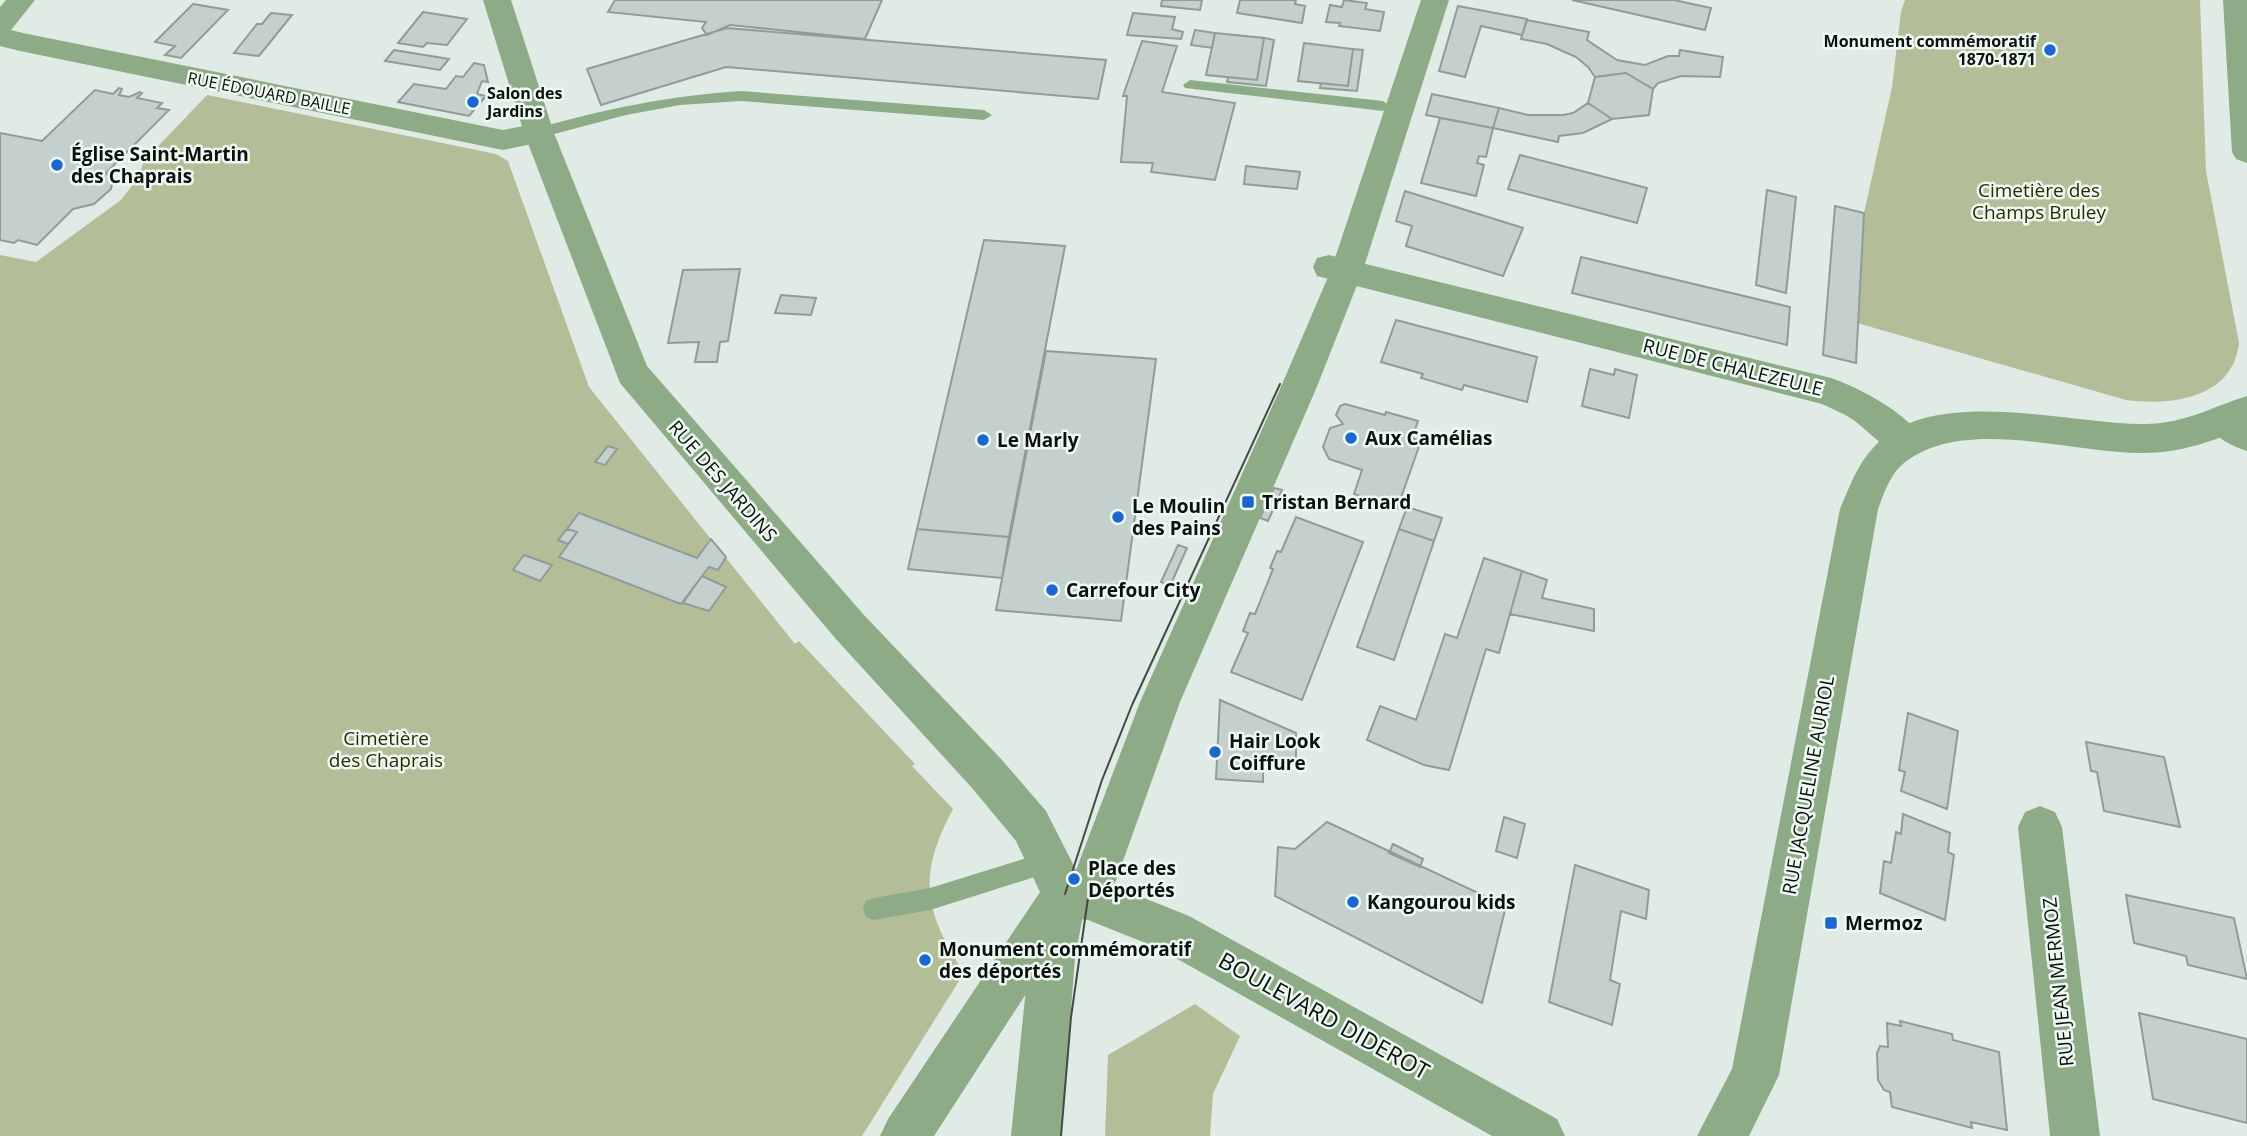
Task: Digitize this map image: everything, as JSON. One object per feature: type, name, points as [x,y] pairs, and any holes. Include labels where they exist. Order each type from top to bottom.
[{"type":"street","points":[[0,25],[21,0]]},
{"type":"street","name":"RUE DES JARDINS","points":[[497,0],[539,133],[632,373],[840,616],[987,774],[1031,826],[1067,885]]},
{"type":"street","points":[[1338,268],[1383,106],[1419,0]]},
{"type":"street","points":[[905,1136],[1067,885],[1160,702],[1338,268],[1435,0]]},
{"type":"street","points":[[2237,0],[2247,152]]},
{"type":"street","name":"RUE ÉDOUARD BAILLE","points":[[0,36],[33,45],[503,140],[539,133]]},
{"type":"street","name":"RUE DE CHALEZEULE","points":[[1338,268],[1831,392],[1864,409],[1906,442]]},
{"type":"street","points":[[1906,442],[1945,427],[1976,425],[2146,439],[2240,423]]},
{"type":"street","name":"RUE JACQUELINE AURIOL","points":[[1722,1136],[1755,1075],[1859,509],[1873,476],[1889,455],[1906,442]]},
{"type":"street","name":"RUE JEAN MERMOZ","points":[[2040,827],[2075,1136]]},
{"type":"street","points":[[1036,1136],[1052,958],[1067,885]]},
{"type":"street","name":"BOULEVARD DIDEROT","points":[[1067,885],[1192,942],[1322,1017],[1540,1136]]},
{"type":"lane","points":[[1190,85],[1383,106]]},
{"type":"lane","points":[[539,133],[680,100],[741,96],[984,115]]},
{"type":"lane","points":[[874,909],[930,899],[1067,885]]},
{"type":"green space","name":"Cimetière des Champs Bruley","points":[[1905,0],[2200,0],[2206,171],[2239,343],[2234,361],[2225,376],[2213,387],[2180,399],[2144,402],[2126,400],[1857,323],[1864,213],[1892,87],[1901,12]]},
{"type":"green space","name":"Cimetière des Chaprais","points":[[207,95],[496,154],[508,161],[589,387],[795,644],[799,641],[915,764],[912,766],[953,809],[934,854],[930,893],[940,931],[964,973],[862,1136],[0,1136],[0,255],[36,262],[121,200],[138,178],[144,161]]},
{"type":"green space","points":[[1195,1004],[1240,1036],[1213,1094],[1210,1136],[1105,1136],[1108,1055]]},
{"type":"building","points":[[615,0],[882,0],[865,39],[730,25],[707,35],[702,28],[706,22],[608,12]]},
{"type":"building","points":[[1162,0],[1202,0],[1200,10],[1161,6]]},
{"type":"building","points":[[1240,0],[1296,0],[1295,4],[1305,6],[1302,23],[1237,13]]},
{"type":"building","points":[[1344,0],[1367,3],[1365,9],[1384,12],[1380,31],[1326,22],[1330,5],[1342,7]]},
{"type":"building","points":[[1572,0],[1674,0],[1711,8],[1705,30]]},
{"type":"building","points":[[193,4],[228,10],[181,58],[165,55],[175,46],[155,42]]},
{"type":"building","points":[[1458,6],[1527,19],[1522,35],[1481,26],[1465,77],[1439,71]]},
{"type":"building","points":[[423,12],[467,19],[447,45],[427,43],[423,47],[398,43]]},
{"type":"building","points":[[271,13],[292,15],[259,56],[234,53],[257,24],[262,24]]},
{"type":"building","points":[[1133,13],[1175,17],[1172,29],[1183,32],[1181,39],[1127,35]]},
{"type":"building","points":[[1527,20],[1589,32],[1587,40],[1617,60],[1645,65],[1668,56],[1679,56],[1680,50],[1723,57],[1720,77],[1681,76],[1658,83],[1653,89],[1626,73],[1595,77],[1576,57],[1547,44],[1521,39]]},
{"type":"building","points":[[727,28],[1106,60],[1098,99],[726,67],[601,105],[587,69]]},
{"type":"building","points":[[1195,30],[1215,33],[1212,48],[1191,45]]},
{"type":"building","points":[[1215,33],[1264,38],[1257,80],[1206,75]]},
{"type":"building","points":[[1264,38],[1274,40],[1266,86],[1227,82],[1228,77],[1257,80]]},
{"type":"building","points":[[1142,41],[1177,46],[1162,92],[1235,103],[1215,180],[1151,172],[1153,163],[1121,162],[1127,96],[1123,96]]},
{"type":"building","points":[[1304,43],[1353,49],[1348,86],[1298,81]]},
{"type":"building","points":[[1353,49],[1363,50],[1357,91],[1320,88],[1321,83],[1348,86]]},
{"type":"building","points":[[394,50],[449,59],[440,70],[385,61]]},
{"type":"building","points":[[474,63],[484,65],[488,82],[482,81],[477,94],[486,96],[469,116],[398,102],[414,84],[446,89],[456,76],[463,77]]},
{"type":"building","points":[[1626,73],[1653,89],[1649,115],[1612,119],[1588,103],[1595,77]]},
{"type":"building","name":"Église Saint-Martin des Chaprais","points":[[119,88],[122,89],[119,95],[129,97],[140,92],[142,93],[137,98],[162,103],[157,108],[169,110],[106,173],[113,180],[111,189],[94,204],[73,209],[37,245],[18,240],[14,243],[0,240],[0,133],[42,141],[95,90],[113,94]]},
{"type":"building","points":[[1432,94],[1499,108],[1493,128],[1426,115]]},
{"type":"building","points":[[1588,103],[1612,119],[1583,133],[1559,136],[1558,142],[1493,128],[1499,108],[1528,115],[1563,115],[1573,113]]},
{"type":"building","points":[[1440,118],[1493,128],[1486,157],[1479,156],[1477,163],[1484,165],[1476,196],[1421,183]]},
{"type":"building","points":[[1520,155],[1647,188],[1637,223],[1508,189]]},
{"type":"building","points":[[1246,166],[1300,172],[1297,189],[1244,184]]},
{"type":"building","points":[[1767,190],[1796,197],[1786,293],[1756,285]]},
{"type":"building","points":[[1405,191],[1523,228],[1503,276],[1406,246],[1412,226],[1396,221]]},
{"type":"building","points":[[1835,206],[1864,213],[1856,363],[1823,355]]},
{"type":"building","name":"Le Marly","points":[[984,240],[1065,246],[1009,537],[917,529]]},
{"type":"building","points":[[1581,257],[1790,307],[1787,345],[1572,293]]},
{"type":"building","points":[[740,269],[728,341],[720,342],[717,362],[695,362],[699,342],[668,343],[683,270]]},
{"type":"building","points":[[781,295],[816,298],[811,315],[775,313]]},
{"type":"building","points":[[1396,320],[1537,357],[1527,402],[1464,385],[1462,390],[1421,378],[1423,374],[1381,362]]},
{"type":"building","points":[[1046,351],[1156,359],[1121,621],[996,610]]},
{"type":"building","points":[[1590,369],[1614,375],[1615,369],[1637,375],[1629,418],[1582,406]]},
{"type":"building","points":[[1345,404],[1418,421],[1412,438],[1421,441],[1397,509],[1354,494],[1362,470],[1329,459],[1323,447],[1330,428],[1343,424],[1336,415],[1340,406]]},
{"type":"building","points":[[608,446],[617,449],[605,465],[595,462]]},
{"type":"building","points":[[1274,488],[1282,490],[1268,521],[1260,518]]},
{"type":"building","points":[[1407,507],[1442,518],[1434,541],[1399,529]]},
{"type":"building","points":[[579,513],[697,558],[711,539],[726,557],[718,570],[709,567],[681,604],[559,557],[577,532],[567,529]]},
{"type":"building","points":[[1296,517],[1363,542],[1302,700],[1231,672],[1248,633],[1243,631],[1250,613],[1255,614],[1273,569],[1270,568],[1277,551],[1281,552]]},
{"type":"building","points":[[567,529],[577,532],[568,544],[558,540]]},
{"type":"building","points":[[917,529],[1009,537],[1002,578],[908,569]]},
{"type":"building","points":[[1399,529],[1434,541],[1394,660],[1357,647]]},
{"type":"building","points":[[1178,545],[1187,548],[1170,586],[1161,582]]},
{"type":"building","points":[[524,555],[552,565],[540,581],[513,570]]},
{"type":"building","points":[[1484,558],[1522,571],[1499,653],[1486,649],[1449,770],[1424,765],[1367,740],[1380,706],[1416,720],[1445,634],[1457,638]]},
{"type":"building","points":[[1522,571],[1547,580],[1542,598],[1594,609],[1594,631],[1510,614]]},
{"type":"building","points":[[702,576],[726,587],[709,611],[683,603]]},
{"type":"building","points":[[1220,700],[1296,733],[1296,764],[1263,763],[1263,782],[1216,779]]},
{"type":"building","points":[[1908,713],[1958,731],[1947,809],[1901,791],[1905,772],[1899,770]]},
{"type":"building","points":[[2086,742],[2164,757],[2180,827],[2104,811],[2097,772],[2091,771]]},
{"type":"building","points":[[1903,814],[1950,833],[1948,852],[1954,855],[1945,920],[1880,893],[1884,861],[1891,863],[1896,832],[1901,834]]},
{"type":"building","points":[[1504,817],[1525,824],[1517,858],[1496,851]]},
{"type":"building","points":[[1327,822],[1506,906],[1482,1003],[1275,896],[1278,847],[1295,849]]},
{"type":"building","points":[[1393,844],[1423,859],[1420,867],[1389,853]]},
{"type":"building","points":[[1575,865],[1649,890],[1646,919],[1621,911],[1610,980],[1620,984],[1612,1025],[1549,1002]]},
{"type":"building","points":[[2126,895],[2234,918],[2247,979],[2188,965],[2186,956],[2134,943]]},
{"type":"building","points":[[2139,1013],[2247,1039],[2247,1123],[2153,1099]]},
{"type":"building","points":[[1900,1021],[1952,1034],[1953,1040],[1999,1052],[2007,1130],[1971,1122],[1972,1128],[1892,1107],[1890,1092],[1884,1090],[1878,1080],[1877,1053],[1880,1046],[1888,1047],[1887,1023],[1901,1026]]},
{"type":"tram line","points":[[1065,894],[1102,780],[1132,705],[1280,384]]},
{"type":"tram line","points":[[1061,1136],[1071,1017],[1088,898]]},
{"type":"place","name":"Monument commémoratif 1870-1871","points":[[2050,50]]},
{"type":"place","name":"Salon des Jardins","points":[[473,102]]},
{"type":"place","name":"Église Saint-Martin des Chaprais","points":[[57,165]]},
{"type":"place","name":"Aux Camélias","points":[[1351,438]]},
{"type":"place","name":"Le Marly","points":[[983,440]]},
{"type":"place","name":"Tristan Bernard","points":[[1248,502]]},
{"type":"place","name":"Le Moulin des Pains","points":[[1118,517]]},
{"type":"place","name":"Carrefour City","points":[[1052,590]]},
{"type":"place","name":"Hair Look Coiffure","points":[[1215,752]]},
{"type":"place","name":"Place des Déportés","points":[[1074,879]]},
{"type":"place","name":"Kangourou kids","points":[[1353,902]]},
{"type":"place","name":"Mermoz","points":[[1831,923]]},
{"type":"place","name":"Monument commémoratif des déportés","points":[[925,960]]}]
